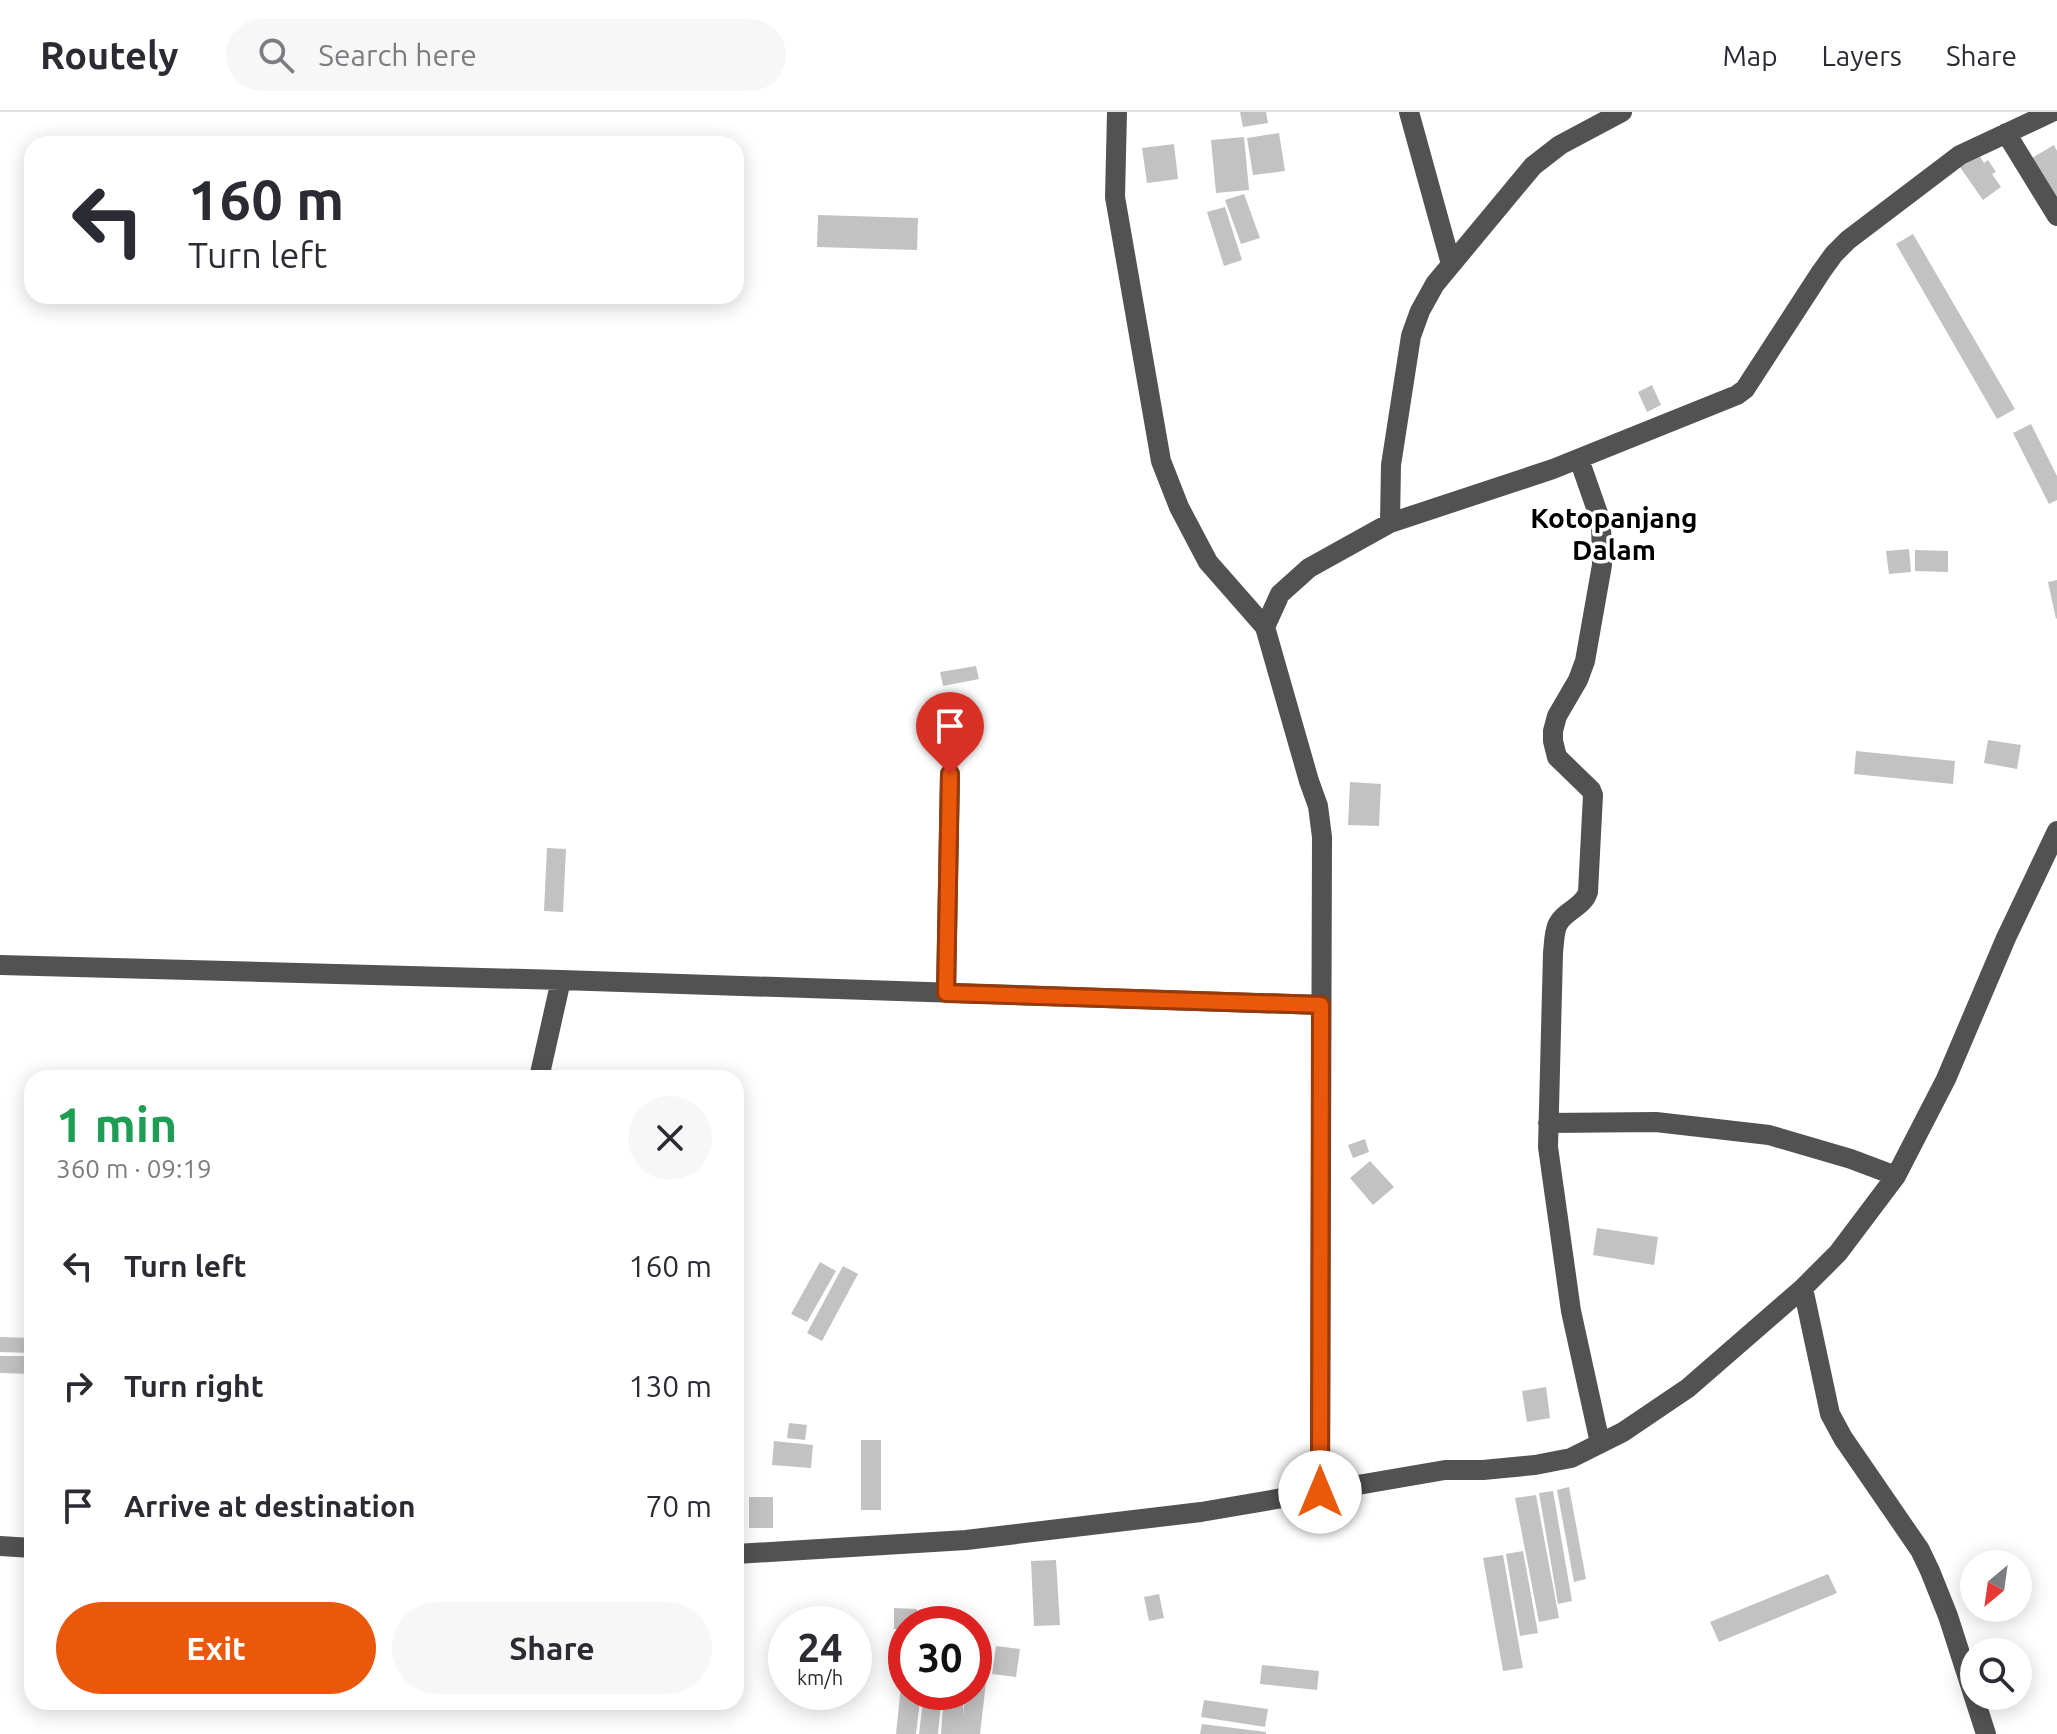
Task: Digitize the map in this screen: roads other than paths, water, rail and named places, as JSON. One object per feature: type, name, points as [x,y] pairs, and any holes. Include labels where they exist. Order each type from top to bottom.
[{"type":"street","points":[[1117,112],[1115,197],[1161,461],[1179,507],[1208,562],[1265,627],[1318,806],[1322,837],[1320,1492]]},
{"type":"street","points":[[1409,112],[1451,264]]},
{"type":"street","points":[[1390,523],[1391,465],[1411,336],[1435,284],[1533,166],[1560,145],[1622,112]]},
{"type":"street","points":[[1265,627],[1280,594],[1309,568],[1390,523],[1553,469],[1737,395],[1745,389],[1821,272],[1848,240],[1960,155],[2052,112]]},
{"type":"street","points":[[2006,133],[2057,216]]},
{"type":"street","points":[[1579,459],[1601,522],[1602,565],[1585,661],[1557,716],[1553,741],[1557,757],[1591,790],[1593,809],[1588,892],[1586,899],[1558,924],[1553,953],[1548,1147],[1571,1311],[1600,1443]]},
{"type":"street","points":[[946,993],[950,774]]},
{"type":"street","points":[[744,1554],[966,1540],[1201,1512],[1445,1470],[1535,1465],[1571,1458],[1623,1432],[1688,1388],[1803,1288],[1838,1253],[1896,1176],[1946,1079],[2006,938],[2057,831]]},
{"type":"street","points":[[0,965],[1321,1005]]},
{"type":"street","points":[[541,1070],[561,980]]},
{"type":"street","points":[[1548,1123],[1656,1122],[1769,1135],[1896,1176]]},
{"type":"street","points":[[1803,1288],[1830,1414],[1843,1438],[1920,1550],[1948,1616],[1986,1734]]},
{"type":"street","points":[[0,1546],[24,1548]]},
{"type":"district","name":"Kotopanjang Dalam","points":[[1614,533]]}]
